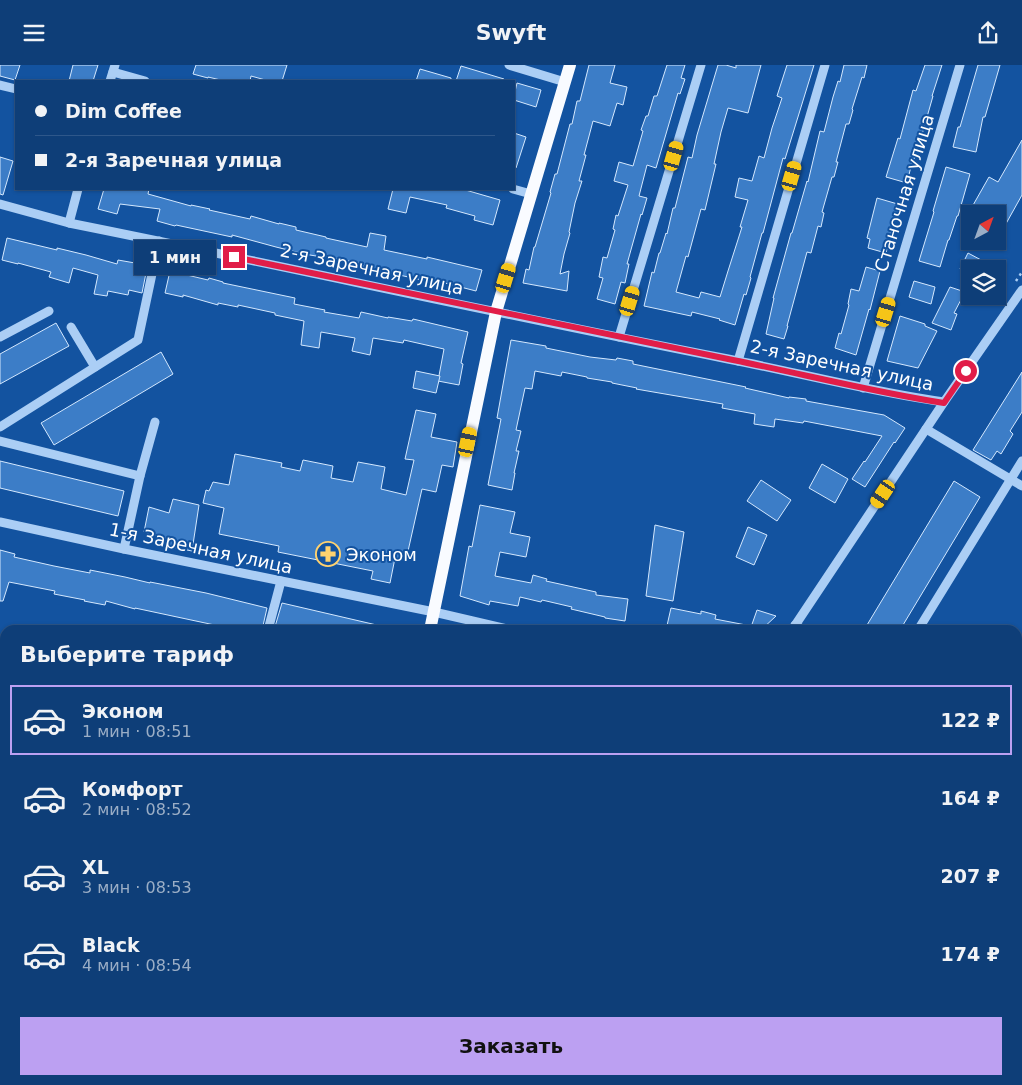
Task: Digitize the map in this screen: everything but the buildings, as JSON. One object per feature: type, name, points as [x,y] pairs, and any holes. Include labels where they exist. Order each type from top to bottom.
[{"type":"main road","points":[[431,625],[496,312],[570,65]]},
{"type":"street","points":[[509,65],[565,82]]},
{"type":"street","points":[[619,337],[701,65]]},
{"type":"street","points":[[738,361],[825,65]]},
{"type":"street","name":"Станочная улица","points":[[863,388],[960,65]]},
{"type":"street","points":[[110,80],[114,68],[143,80]]},
{"type":"street","points":[[0,85],[15,89]]},
{"type":"street","points":[[68,223],[78,190]]},
{"type":"street","points":[[515,190],[531,194]]},
{"type":"street","name":"2-я Заречная улица","points":[[0,204],[68,223],[863,388],[944,403]]},
{"type":"street","points":[[0,427],[138,340],[159,241]]},
{"type":"street","points":[[795,625],[926,429],[1022,290]]},
{"type":"street","points":[[0,337],[49,311]]},
{"type":"street","points":[[71,327],[95,367]]},
{"type":"street","points":[[124,549],[154,422]]},
{"type":"street","points":[[926,429],[1022,486]]},
{"type":"street","points":[[0,441],[140,476]]},
{"type":"street","points":[[921,625],[1022,461]]},
{"type":"street","name":"1-я Заречная улица","points":[[0,522],[490,625]]},
{"type":"street","points":[[269,625],[281,581]]},
{"type":"place","name":"Эконом","points":[[328,554]]},
{"type":"route","points":[[234,257],[931,401],[944,403],[966,371]]}]
